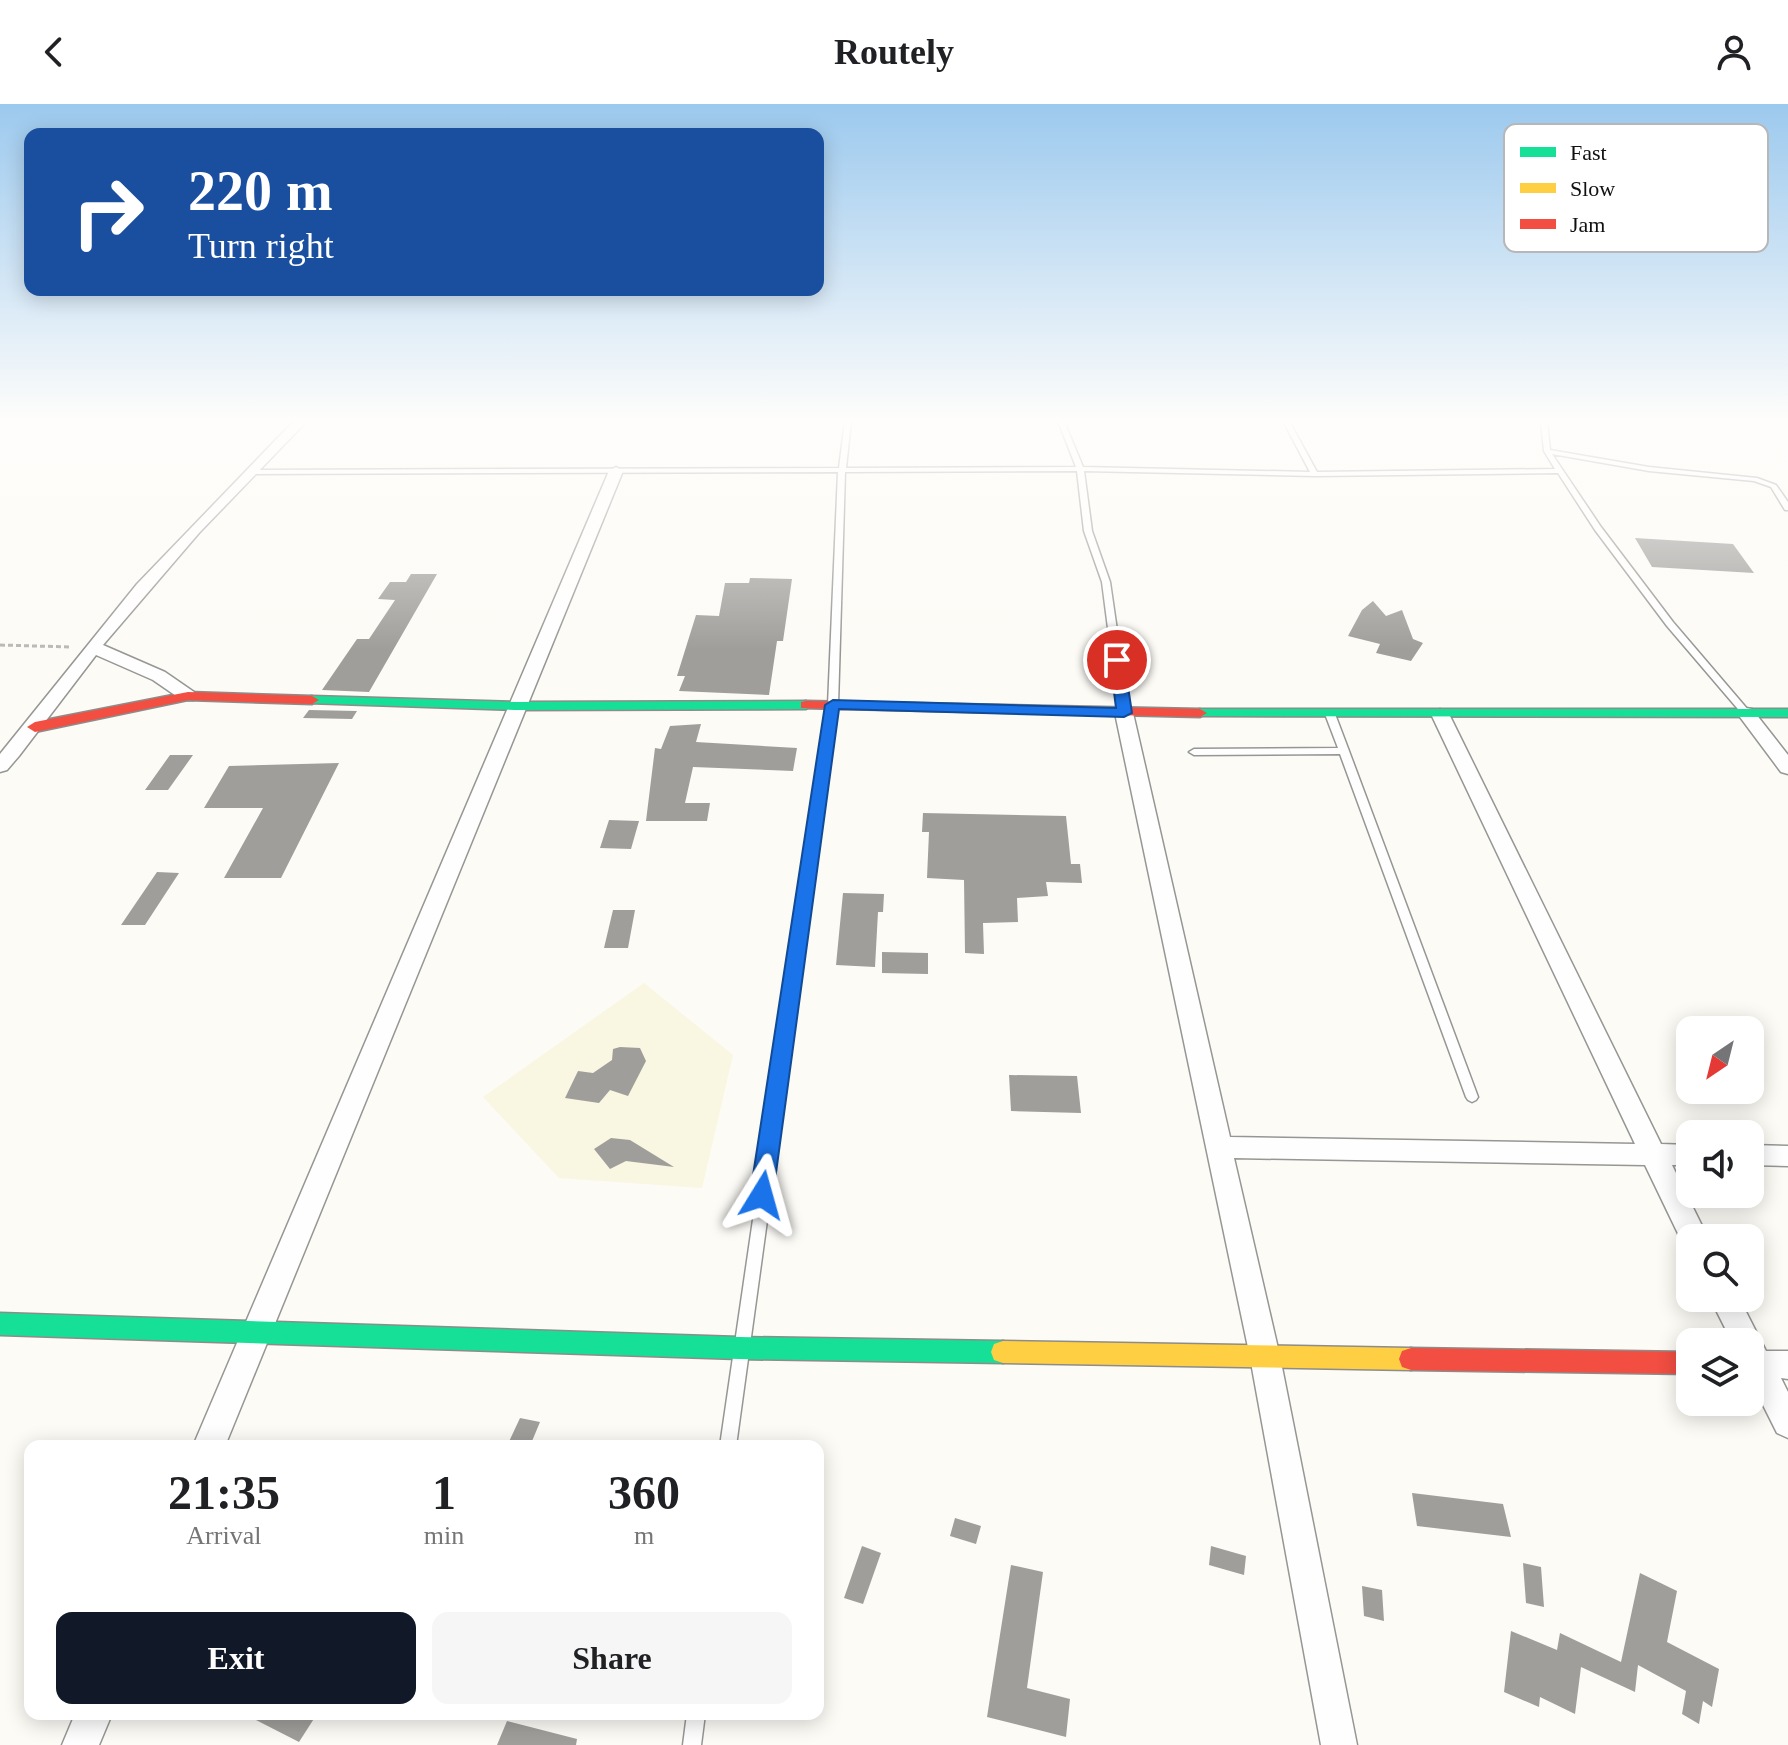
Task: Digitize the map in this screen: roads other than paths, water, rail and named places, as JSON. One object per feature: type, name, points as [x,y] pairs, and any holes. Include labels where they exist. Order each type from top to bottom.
[{"type":"street","points":[[0,766],[35,727],[93,647],[226,498]]},
{"type":"street","points":[[212,1440],[515,706],[605,498]]},
{"type":"street","points":[[93,647],[159,676],[188,696]]},
{"type":"street","points":[[35,727],[188,696],[515,706],[833,705],[1124,713],[1788,713]]},
{"type":"street","points":[[1124,713],[1265,1357],[1339,1745]]},
{"type":"street","points":[[1746,713],[1788,768]]},
{"type":"street","points":[[1440,714],[1687,1224]]},
{"type":"street","points":[[1217,1147],[1676,1155]]},
{"type":"street","points":[[1764,1155],[1788,1156]]},
{"type":"street","points":[[0,1324],[259,1330],[739,1348],[1676,1363]]},
{"type":"street","points":[[1764,1370],[1788,1423]]},
{"type":"street","points":[[80,1745],[91,1720]]},
{"type":"lane","points":[[729,1440],[739,1348],[833,705],[841,498]]},
{"type":"lane","points":[[1084,498],[1088,531],[1106,582],[1124,713]]},
{"type":"lane","points":[[1578,498],[1670,624],[1746,713]]},
{"type":"lane","points":[[1330,714],[1472,1097]]},
{"type":"lane","points":[[1194,752],[1344,751]]},
{"type":"lane","points":[[692,1745],[695,1720]]}]
